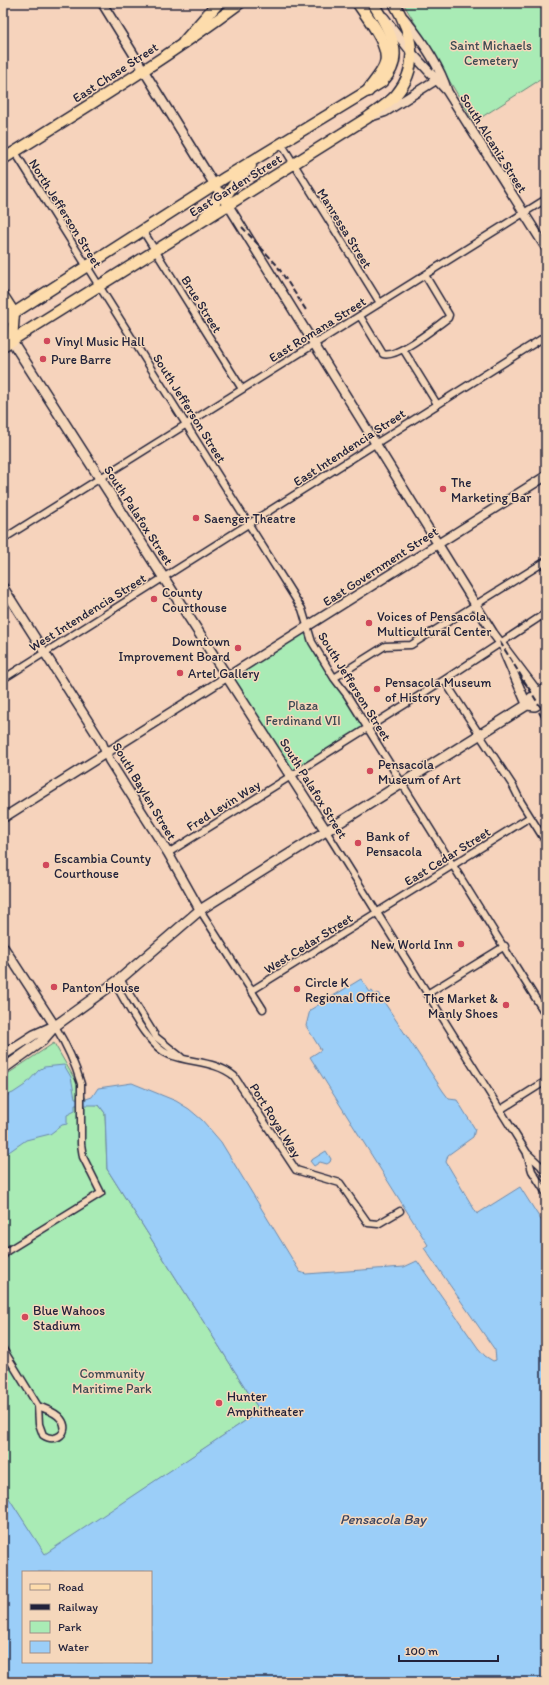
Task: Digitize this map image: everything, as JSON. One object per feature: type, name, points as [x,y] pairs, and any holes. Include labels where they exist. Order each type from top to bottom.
[{"type":"highway","points":[[184,42],[218,3]]},
{"type":"highway","points":[[358,3],[382,41],[386,52],[385,65],[368,91]]},
{"type":"main road","name":"East Chase Street","points":[[3,159],[144,70],[240,3]]},
{"type":"main road","name":"East Garden Street","points":[[3,320],[142,231],[292,164],[366,118],[387,103],[400,90],[409,70],[411,52],[410,33],[394,3]]},
{"type":"main road","name":"East Garden Street","points":[[6,341],[99,286],[195,225],[222,195],[264,153],[368,91],[389,74],[395,58],[394,43],[375,5]]},
{"type":"main road","points":[[195,225],[212,208],[222,195],[264,153]]},
{"type":"main road","points":[[3,296],[14,313],[6,341]]},
{"type":"main road","name":"South Palafox Street","points":[[6,341],[100,478],[326,831]]},
{"type":"main road","points":[[3,1055],[34,1035],[55,1026],[117,982],[200,910],[528,705],[535,706],[544,695]]},
{"type":"main road","points":[[3,1069],[42,1042],[55,1026]]},
{"type":"street","points":[[102,3],[476,606],[500,642],[544,695]]},
{"type":"street","points":[[375,5],[411,52],[447,91]]},
{"type":"street","points":[[400,13],[416,32],[436,65],[444,80],[447,91]]},
{"type":"street","points":[[366,118],[385,112],[436,80]]},
{"type":"street","name":"South Alcaniz Street","points":[[447,91],[546,248]]},
{"type":"street","name":"Manressa Street","points":[[281,143],[292,164],[380,303]]},
{"type":"street","name":"North Jefferson Street","points":[[15,152],[99,286]]},
{"type":"street","name":"East Romana Street","points":[[3,539],[313,343],[360,316],[546,199]]},
{"type":"street","name":"Brue Street","points":[[142,231],[242,389]]},
{"type":"street","points":[[360,316],[383,354],[388,355],[403,349],[448,318],[449,315],[425,275]]},
{"type":"street","name":"South Jefferson Street","points":[[99,286],[302,609],[312,642],[334,678],[347,695],[505,946],[546,1015]]},
{"type":"street","name":"East Intendencia Street","points":[[163,577],[546,336]]},
{"type":"street","points":[[403,349],[437,404]]},
{"type":"street","name":"East Government Street","points":[[3,818],[546,476]]},
{"type":"street","points":[[334,678],[385,646],[411,645],[476,606],[546,561]]},
{"type":"street","name":"West Intendencia Street","points":[[3,679],[163,577]]},
{"type":"street","name":"South Baylen Street","points":[[3,587],[102,743],[109,760],[168,853],[200,910],[262,1009]]},
{"type":"street","name":"Fred Levin Way","points":[[168,853],[444,680],[546,613]]},
{"type":"street","points":[[500,642],[528,705]]},
{"type":"street","points":[[444,680],[513,786],[546,842]]},
{"type":"street","name":"East Cedar Street","points":[[377,913],[530,817]]},
{"type":"street","name":"South Palafox Street","points":[[326,831],[527,1153],[532,1172],[546,1193]]},
{"type":"street","name":"West Cedar Street","points":[[252,991],[377,913]]},
{"type":"street","points":[[3,946],[66,1045],[81,1084],[81,1144],[83,1157],[101,1193],[4,1251]]},
{"type":"street","points":[[427,994],[505,946]]},
{"type":"street","name":"Port Royal Way","points":[[117,982],[149,1032],[154,1046],[167,1054],[220,1067],[234,1076],[294,1169],[300,1172],[336,1180],[340,1183],[368,1223],[378,1224],[400,1211]]},
{"type":"street","name":"Port Royal Way","points":[[149,1032],[181,1057]]},
{"type":"street","points":[[154,1046],[161,1041]]},
{"type":"street","points":[[500,1110],[546,1081]]},
{"type":"street","name":"South Palafox Street","points":[[527,1153],[544,1165],[546,1174]]},
{"type":"street","points":[[532,1172],[544,1165]]},
{"type":"street","points":[[3,1349],[38,1406],[39,1424],[43,1435],[52,1439],[58,1438],[64,1431],[64,1425],[60,1418],[38,1406]]},
{"type":"green space","name":"Saint Michaels Cemetery","points":[[403,3],[546,3],[546,76],[474,122]]},
{"type":"green space","name":"Plaza Ferdinand VII","points":[[307,626],[312,643],[367,728],[290,776],[228,676]]},
{"type":"green space","name":"Community Maritime Park","points":[[54,1043],[89,1104],[99,1105],[105,1113],[107,1169],[260,1411],[45,1555],[3,1489],[3,1077]]},
{"type":"water","name":"Pensacola Bay","points":[[361,979],[370,992],[372,991],[375,995],[378,993],[443,1091],[449,1099],[457,1100],[475,1129],[473,1137],[448,1155],[446,1162],[477,1214],[520,1187],[546,1228],[546,1682],[3,1682],[3,1489],[45,1554],[260,1411],[107,1169],[105,1113],[99,1105],[75,1105],[75,1111],[67,1115],[67,1124],[62,1125],[50,1134],[26,1140],[3,1156],[3,1097],[13,1093],[25,1085],[39,1070],[44,1067],[64,1065],[71,1077],[75,1098],[86,1099],[92,1097],[98,1088],[132,1083],[176,1101],[189,1109],[202,1120],[221,1142],[300,1272],[306,1274],[404,1267],[417,1261],[478,1348],[485,1356],[493,1361],[496,1360],[495,1350],[424,1248],[428,1245],[310,1057],[321,1050],[306,1026],[310,1010]]},
{"type":"water","points":[[326,1151],[331,1159],[330,1162],[327,1164],[320,1162],[314,1166],[310,1161]]},
{"type":"railway","points":[[242,227],[276,264],[306,310]]},
{"type":"railway","points":[[500,642],[546,716]]},
{"type":"railway","points":[[539,712],[546,725]]},
{"type":"place","name":"Vinyl Music Hall","points":[[47,341]]},
{"type":"place","name":"Pure Barre","points":[[43,359]]},
{"type":"place","name":"The Marketing Bar","points":[[443,489]]},
{"type":"place","name":"Saenger Theatre","points":[[196,518]]},
{"type":"place","name":"County Courthouse","points":[[154,599]]},
{"type":"place","name":"Voices of Pensacola Multicultural Center","points":[[369,623]]},
{"type":"place","name":"Downtown Improvement Board","points":[[238,648]]},
{"type":"place","name":"Artel Gallery","points":[[180,673]]},
{"type":"place","name":"Pensacola Museum of History","points":[[377,689]]},
{"type":"place","name":"Pensacola Museum of Art","points":[[370,771]]},
{"type":"place","name":"Bank of Pensacola","points":[[358,843]]},
{"type":"place","name":"Escambia County Courthouse","points":[[46,865]]},
{"type":"place","name":"New World Inn","points":[[461,944]]},
{"type":"place","name":"Panton House","points":[[54,987]]},
{"type":"place","name":"Circle K Regional Office","points":[[297,989]]},
{"type":"place","name":"The Market & Manly Shoes","points":[[506,1005]]},
{"type":"place","name":"Blue Wahoos Stadium","points":[[25,1317]]},
{"type":"place","name":"Hunter Amphitheater","points":[[219,1403]]}]
